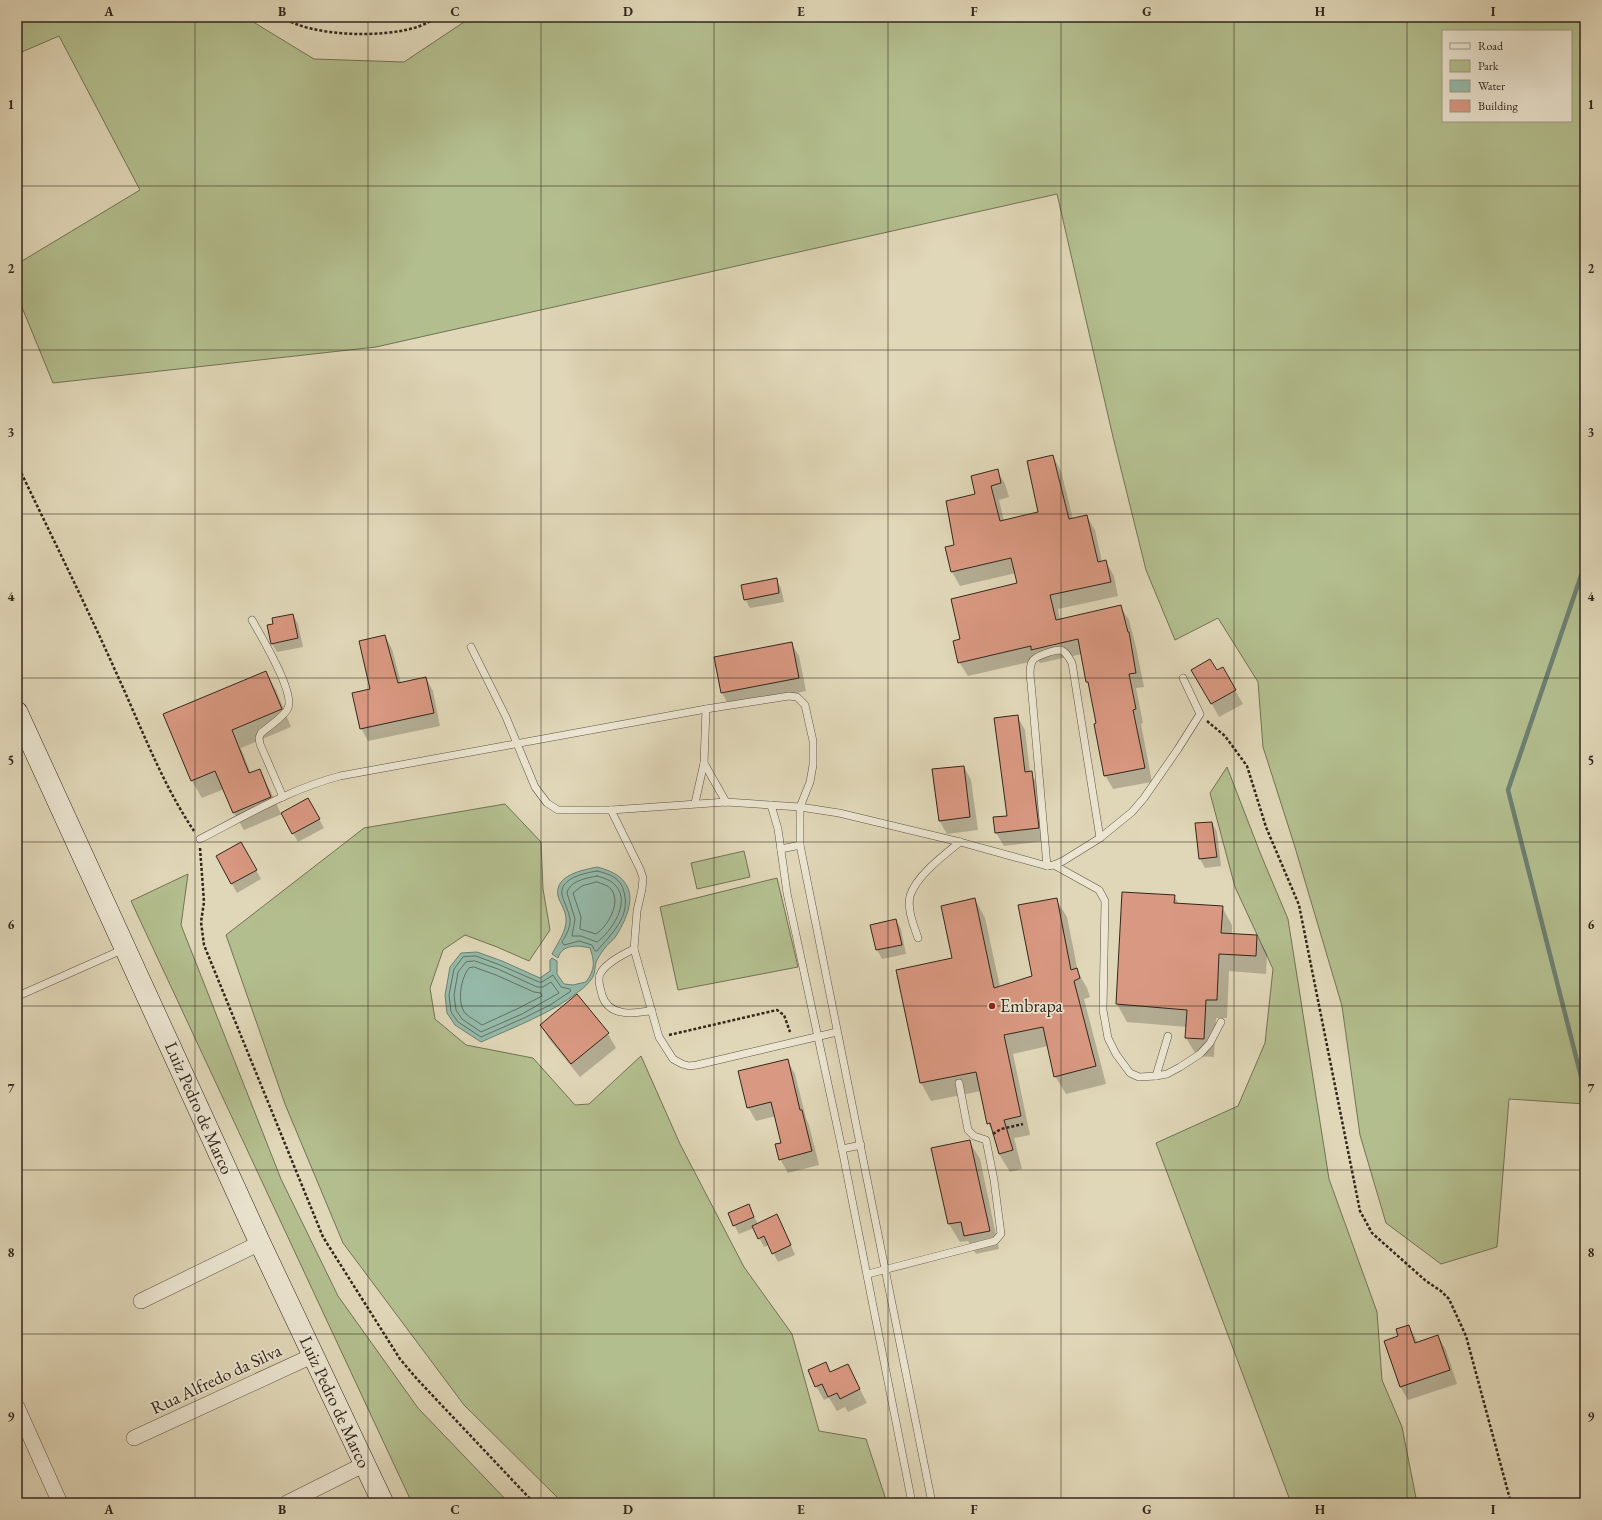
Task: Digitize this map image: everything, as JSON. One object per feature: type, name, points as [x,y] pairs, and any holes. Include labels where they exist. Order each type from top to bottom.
[{"type":"main road","name":"Luiz Pedro de Marco","points":[[17,712],[260,1243],[383,1503]]},
{"type":"street","points":[[141,1301],[260,1243]]},
{"type":"street","name":"Rua Alfredo da Silva","points":[[134,1438],[314,1355]]},
{"type":"street","points":[[17,1407],[60,1503]]},
{"type":"street","points":[[287,1503],[365,1464]]},
{"type":"lane","points":[[252,620],[272,656],[288,692],[288,708],[261,733],[259,738],[260,744],[283,797]]},
{"type":"lane","points":[[471,646],[506,717],[516,744],[535,786],[547,803],[558,810],[611,810],[726,802],[800,807],[839,813],[1051,865],[1099,890],[1103,895],[1105,901],[1103,1010],[1108,1038],[1116,1054],[1130,1073],[1139,1077],[1156,1076],[1167,1074],[1180,1067],[1200,1054],[1210,1044],[1221,1022]]},
{"type":"lane","points":[[1051,865],[1030,667],[1032,661],[1036,657],[1059,650],[1067,653],[1072,663],[1100,838]]},
{"type":"lane","points":[[1051,865],[1100,838],[1132,812],[1144,798],[1200,714],[1183,678]]},
{"type":"lane","points":[[200,839],[318,781],[706,709],[789,696],[797,697],[802,701],[805,705],[813,742],[813,757],[810,782],[800,807],[800,845],[932,1503]]},
{"type":"lane","points":[[695,803],[704,763],[706,709]]},
{"type":"lane","points":[[704,763],[726,802]]},
{"type":"lane","points":[[771,805],[781,849],[787,893],[819,1036],[868,1274],[912,1503]]},
{"type":"lane","points":[[611,810],[639,866],[643,878],[637,911],[634,949],[659,1037],[673,1059],[688,1066],[698,1065],[837,1032]]},
{"type":"lane","points":[[918,938],[910,910],[910,897],[916,886],[932,866],[960,842]]},
{"type":"lane","points":[[781,849],[800,845]]},
{"type":"lane","points":[[18,996],[126,948]]},
{"type":"lane","points":[[634,949],[619,956],[604,968],[600,975],[599,979],[604,1002],[610,1008],[623,1013],[652,1010]]},
{"type":"lane","points":[[1156,1076],[1168,1036]]},
{"type":"lane","points":[[868,1274],[995,1241],[1001,1234],[994,1180],[986,1140],[974,1136],[968,1130],[959,1084]]},
{"type":"lane","points":[[842,1149],[861,1145]]},
{"type":"path","points":[[282,17],[288,21],[317,30],[347,34],[382,33],[417,27],[439,17]]},
{"type":"path","points":[[17,464],[92,619],[161,771],[183,814],[200,839],[204,902],[200,922],[204,945],[323,1237],[400,1359],[534,1503]]},
{"type":"path","points":[[1200,714],[1226,736],[1246,766],[1266,827],[1300,905],[1360,1211],[1372,1232],[1426,1281],[1441,1291],[1449,1299],[1466,1336],[1511,1503]]},
{"type":"path","points":[[659,1037],[777,1010],[784,1015],[794,1043]]},
{"type":"path","points":[[986,1140],[990,1135],[1001,1129],[1023,1124]]},
{"type":"green space","points":[[17,17],[245,17],[314,59],[404,62],[467,20],[469,17],[1585,17],[1585,1104],[1509,1099],[1497,1247],[1441,1264],[1386,1223],[1360,1135],[1342,1006],[1294,844],[1263,747],[1258,682],[1218,618],[1175,640],[1146,570],[1113,437],[1057,194],[376,347],[53,383],[17,295],[17,264],[140,190],[59,36],[17,54]]},
{"type":"green space","points":[[1227,767],[1261,855],[1288,919],[1329,1179],[1377,1312],[1382,1380],[1402,1427],[1417,1503],[1291,1503],[1156,1143],[1238,1106],[1265,1043],[1273,969],[1235,887],[1210,793]]},
{"type":"green space","points":[[505,804],[541,842],[543,889],[550,930],[529,961],[465,935],[443,950],[430,988],[435,1019],[466,1045],[533,1058],[575,1105],[589,1104],[641,1056],[680,1144],[744,1267],[792,1334],[819,1431],[866,1439],[887,1503],[563,1503],[464,1405],[343,1243],[285,1104],[226,935],[364,828]]},
{"type":"green space","points":[[744,851],[750,877],[697,889],[691,863]]},
{"type":"green space","points":[[188,874],[181,925],[281,1179],[338,1296],[418,1408],[509,1503],[412,1503],[131,901]]},
{"type":"green space","points":[[777,878],[798,967],[678,990],[660,907]]},
{"type":"water","points":[[597,867],[620,878],[626,885],[630,903],[623,924],[615,938],[605,947],[596,962],[593,977],[588,983],[568,1000],[556,1007],[531,1020],[481,1042],[455,1025],[447,1013],[445,995],[450,967],[461,953],[477,952],[502,961],[540,978],[550,971],[550,960],[552,958],[557,961],[557,974],[564,984],[573,985],[586,982],[593,969],[593,958],[590,948],[576,946],[567,948],[560,953],[558,958],[552,954],[559,942],[566,924],[565,913],[558,896],[558,889],[560,883],[565,878],[577,872]]},
{"type":"building","points":[[1053,455],[1069,519],[1087,515],[1098,562],[1106,560],[1111,582],[1050,595],[1056,620],[1121,605],[1129,632],[1136,673],[1129,674],[1136,709],[1133,710],[1145,768],[1104,776],[1094,724],[1096,723],[1078,639],[1031,650],[1031,646],[958,663],[953,641],[960,639],[951,599],[1017,583],[1011,558],[951,572],[945,547],[954,545],[946,501],[975,494],[971,476],[998,469],[1001,483],[991,486],[1000,521],[1038,512],[1027,461]]},
{"type":"building","points":[[777,578],[779,593],[744,600],[741,585]]},
{"type":"building","points":[[293,614],[298,638],[271,644],[267,625],[273,624],[272,618]]},
{"type":"building","points":[[385,635],[398,683],[426,677],[434,713],[360,729],[352,693],[370,689],[359,641]]},
{"type":"building","points":[[792,642],[799,678],[721,693],[714,657]]},
{"type":"building","points":[[1210,659],[1217,670],[1223,667],[1236,690],[1211,704],[1191,670]]},
{"type":"building","points":[[266,671],[282,709],[232,730],[249,773],[260,769],[271,797],[233,813],[215,771],[191,781],[163,714]]},
{"type":"building","points":[[1018,715],[1025,772],[1032,771],[1039,828],[995,833],[993,817],[1007,816],[994,718]]},
{"type":"building","points":[[964,766],[970,817],[939,821],[932,769]]},
{"type":"building","points":[[308,798],[320,819],[292,834],[281,813]]},
{"type":"building","points":[[1212,822],[1217,857],[1199,859],[1195,823]]},
{"type":"building","points":[[241,842],[257,870],[231,884],[216,856]]},
{"type":"building","points":[[1122,892],[1175,895],[1174,903],[1223,906],[1221,933],[1257,935],[1256,956],[1219,954],[1217,1000],[1206,1000],[1204,1039],[1185,1038],[1187,1010],[1116,1004]]},
{"type":"building","name":"Embrapa","points":[[975,898],[994,988],[1032,976],[1018,905],[1057,898],[1071,970],[1077,968],[1080,978],[1074,981],[1096,1066],[1054,1077],[1043,1027],[1004,1035],[1021,1116],[1004,1120],[1013,1150],[999,1154],[990,1123],[987,1124],[976,1072],[920,1083],[896,970],[952,958],[941,906]]},
{"type":"building","points":[[896,919],[902,945],[876,950],[870,925]]},
{"type":"building","points":[[577,994],[609,1033],[571,1064],[540,1025]]},
{"type":"building","points":[[788,1059],[800,1110],[802,1110],[812,1151],[779,1160],[775,1144],[781,1143],[771,1102],[747,1108],[738,1071]]},
{"type":"building","points":[[970,1140],[990,1231],[964,1236],[961,1222],[948,1224],[931,1148]]},
{"type":"building","points":[[749,1204],[754,1217],[733,1226],[728,1213]]},
{"type":"building","points":[[777,1214],[791,1245],[772,1254],[764,1236],[758,1239],[752,1226]]},
{"type":"building","points":[[1409,1325],[1415,1343],[1438,1335],[1450,1370],[1400,1387],[1384,1341],[1398,1336],[1396,1329]]},
{"type":"building","points":[[826,1362],[830,1372],[848,1364],[860,1389],[840,1399],[837,1393],[828,1397],[822,1384],[815,1387],[808,1370]]},
{"type":"waterway","points":[[1585,564],[1508,790],[1585,1092]]},
{"type":"place","name":"Embrapa","points":[[992,1006]]}]
